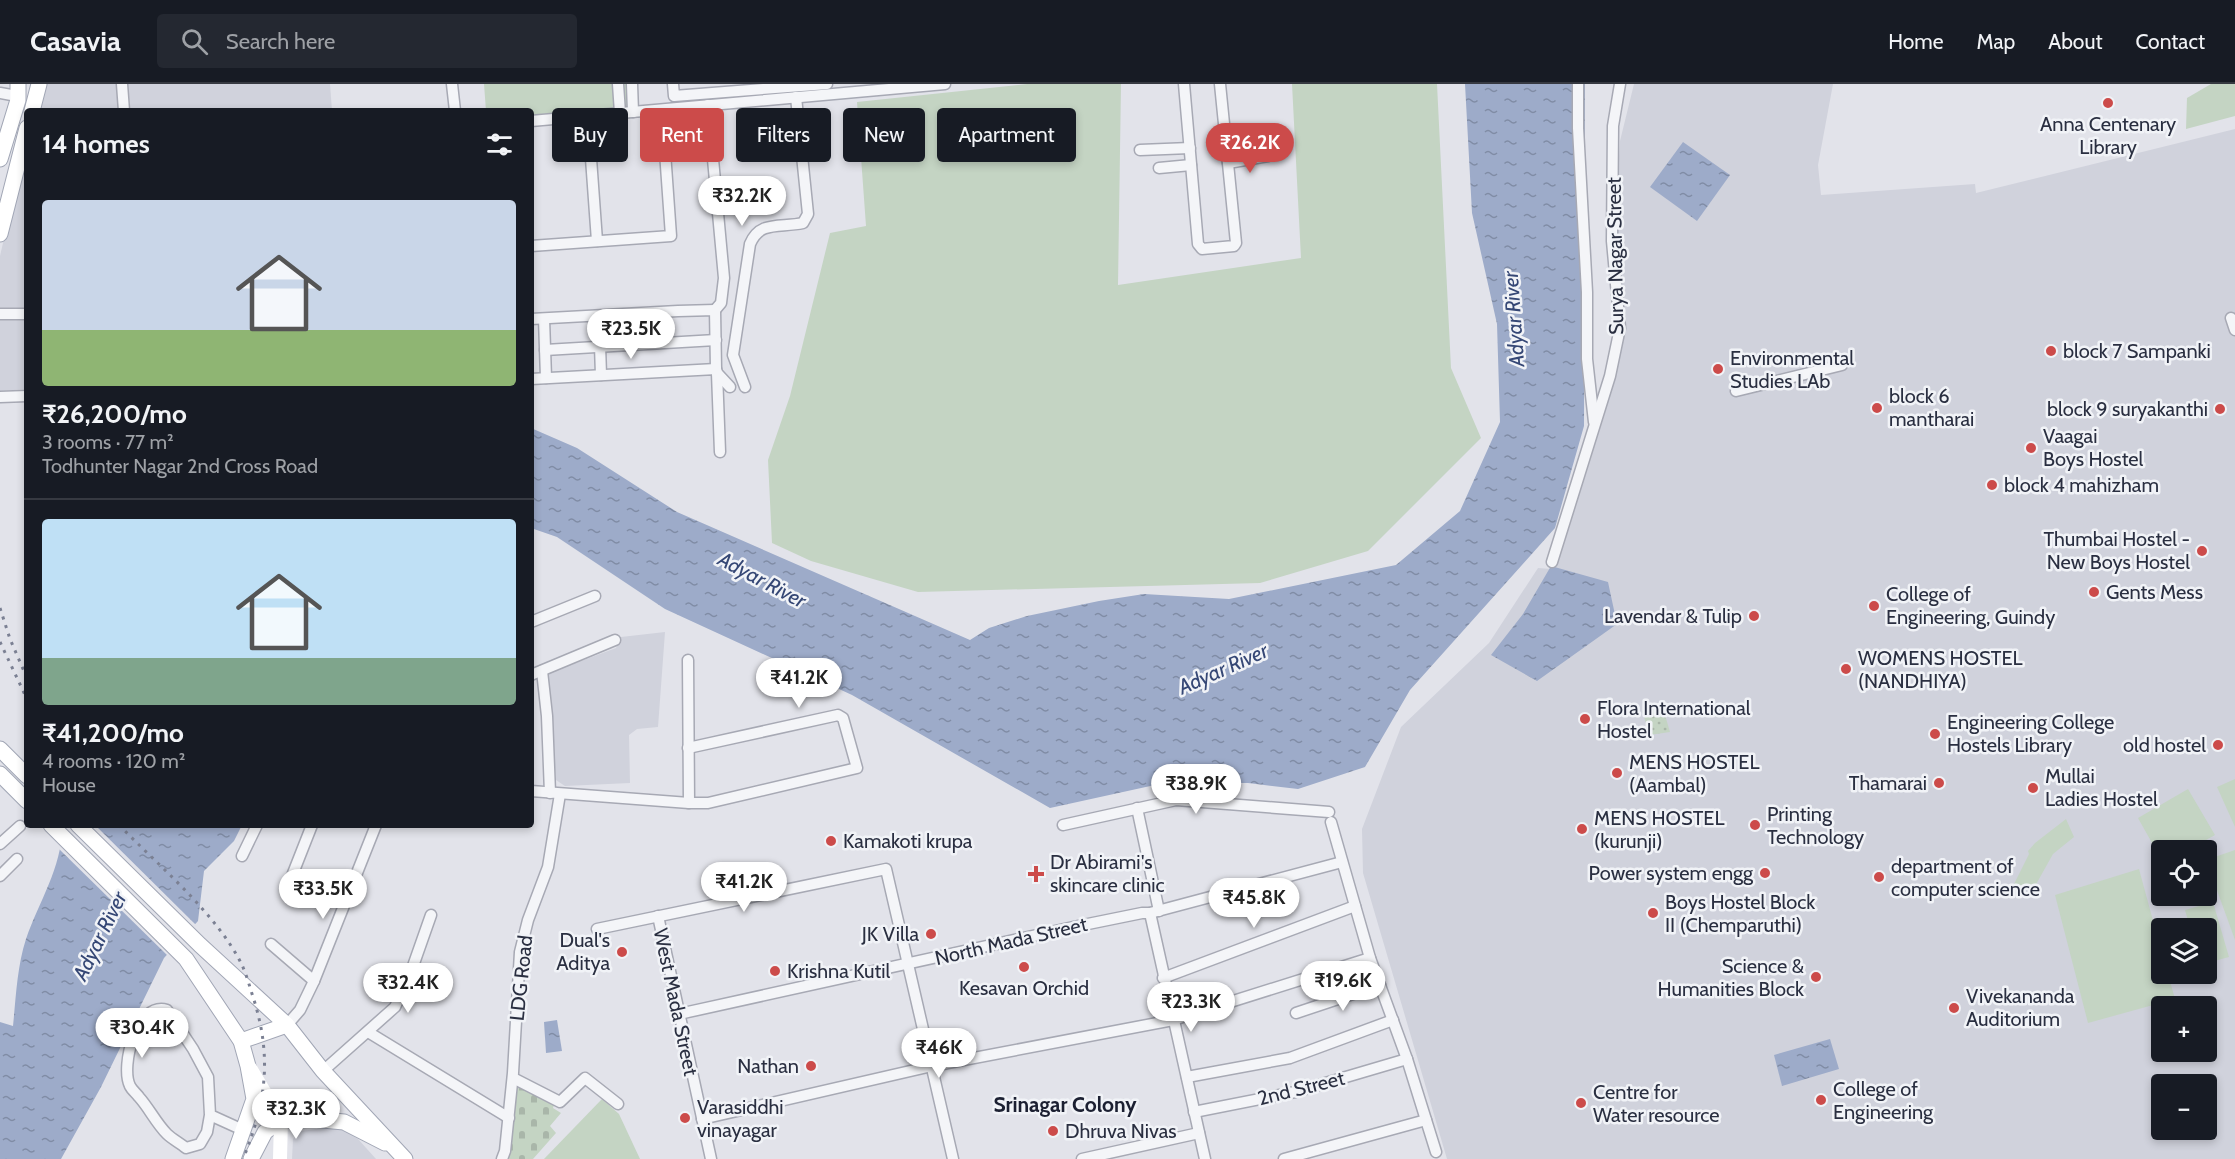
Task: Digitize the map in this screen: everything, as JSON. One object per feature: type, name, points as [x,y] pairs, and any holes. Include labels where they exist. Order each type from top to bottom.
[{"type":"main road","points":[[33,108],[39,84]]},
{"type":"main road","points":[[0,159],[18,100],[17,90]]},
{"type":"main road","points":[[0,234],[24,140]]},
{"type":"main road","points":[[0,749],[24,773]]},
{"type":"main road","points":[[0,774],[24,798]]},
{"type":"main road","points":[[54,828],[186,959],[241,1041],[254,1099],[233,1159]]},
{"type":"main road","points":[[81,828],[200,945],[287,1025],[324,1071],[400,1154]]},
{"type":"main road","points":[[241,1041],[287,1025]]},
{"type":"main road","points":[[248,1066],[281,1120],[280,1159]]},
{"type":"main road","points":[[251,1159],[265,1132],[281,1120],[312,1119],[344,1122],[400,1154]]},
{"type":"street","points":[[122,84],[124,108]]},
{"type":"street","points":[[452,84],[455,108]]},
{"type":"street","points":[[618,84],[620,108]]},
{"type":"street","points":[[632,84],[633,112]]},
{"type":"street","points":[[674,84],[674,96],[776,86],[827,84]]},
{"type":"street","points":[[680,108],[945,84]]},
{"type":"street","points":[[1184,84],[1198,244],[1202,249],[1234,246],[1236,243],[1220,84]]},
{"type":"street","points":[[1578,84],[1578,128],[1587,292],[1587,359],[1594,427]]},
{"type":"street","name":"Surya Nagar Street","points":[[1552,562],[1610,376],[1620,328],[1612,241],[1613,126],[1620,84]]},
{"type":"street","points":[[0,93],[17,90]]},
{"type":"street","points":[[745,387],[733,355],[750,244],[754,233],[761,228],[803,223],[808,214],[796,97]]},
{"type":"street","points":[[708,105],[724,278],[721,303],[715,310],[720,452]]},
{"type":"street","points":[[628,112],[640,112]]},
{"type":"street","points":[[534,121],[552,120]]},
{"type":"street","points":[[1140,150],[1190,148]]},
{"type":"street","points":[[1228,163],[1268,156]]},
{"type":"street","points":[[591,162],[597,241]]},
{"type":"street","points":[[534,246],[671,236],[666,162]]},
{"type":"street","points":[[1159,168],[1191,165]]},
{"type":"street","points":[[534,319],[678,310],[715,310]]},
{"type":"street","points":[[0,314],[24,314]]},
{"type":"street","points":[[599,316],[601,375]]},
{"type":"street","points":[[2231,318],[2235,330]]},
{"type":"street","points":[[544,319],[546,378]]},
{"type":"street","points":[[545,350],[716,340]]},
{"type":"street","points":[[1736,391],[1842,365]]},
{"type":"street","points":[[534,379],[716,371]]},
{"type":"street","points":[[716,371],[730,387]]},
{"type":"street","points":[[0,397],[24,396]]},
{"type":"street","points":[[534,621],[595,596]]},
{"type":"street","points":[[536,673],[615,640]]},
{"type":"street","points":[[688,660],[689,803]]},
{"type":"street","name":"LDG Road","points":[[502,1159],[505,1151],[513,1078],[520,952],[528,920],[548,867],[555,794],[548,716],[536,673]]},
{"type":"street","points":[[534,791],[708,803],[857,768],[843,718],[838,715],[688,748]]},
{"type":"street","points":[[1063,825],[1176,800],[1330,817],[1370,958],[1407,1059],[1436,1152]]},
{"type":"street","points":[[1137,808],[1163,978],[1205,1159]]},
{"type":"street","points":[[0,844],[20,826]]},
{"type":"street","points":[[242,856],[256,828]]},
{"type":"street","points":[[288,886],[311,828]]},
{"type":"street","points":[[287,1025],[300,1010],[314,981],[375,828]]},
{"type":"street","points":[[0,876],[17,859]]},
{"type":"street","name":"North Mada Street","points":[[679,1014],[1142,912],[1154,912],[1342,862]]},
{"type":"street","points":[[597,929],[886,869],[953,1159]]},
{"type":"street","points":[[1163,978],[1355,906]]},
{"type":"street","points":[[324,1071],[395,1007],[412,969],[431,915]]},
{"type":"street","name":"West Mada Street","points":[[658,916],[711,1159]]},
{"type":"street","points":[[271,944],[314,981]]},
{"type":"street","points":[[702,1119],[932,1066],[1173,1020],[1370,958]]},
{"type":"street","points":[[1296,1013],[1380,985]]},
{"type":"street","points":[[160,1009],[167,1011],[193,1049],[208,1077],[210,1115],[207,1132],[200,1144],[186,1148],[167,1134],[130,1087],[127,1073],[128,1057],[141,1022],[155,1011],[160,1009]]},
{"type":"street","points":[[1187,1077],[1290,1058],[1393,1020]]},
{"type":"street","points":[[368,1032],[509,1118]]},
{"type":"street","name":"2nd Street","points":[[1194,1112],[1295,1092],[1407,1059]]},
{"type":"street","points":[[513,1078],[560,1102],[585,1078],[618,1104]]},
{"type":"street","points":[[210,1115],[243,1130]]},
{"type":"street","points":[[1284,1159],[1320,1155],[1426,1120]]},
{"type":"street","points":[[1082,1159],[1200,1133]]},
{"type":"shaded area","points":[[40,84],[330,84],[332,108],[35,108]]},
{"type":"shaded area","name":"College of Engineering, Guindy","points":[[1634,84],[1833,84],[1818,165],[1821,195],[1975,184],[1976,193],[2235,129],[2235,1159],[1447,1159],[1363,873],[1362,829],[1401,727],[1489,643],[1538,568],[1551,569],[1614,377],[1626,330],[1614,235],[1620,141]]},
{"type":"shaded area","points":[[24,152],[24,389],[0,391],[0,256]]},
{"type":"shaded area","points":[[665,632],[658,727],[637,729],[629,735],[630,783],[565,786],[556,780],[546,674],[616,648],[621,637]]},
{"type":"shaded area","points":[[338,1126],[358,1139],[376,1159],[292,1159],[293,1139],[301,1131]]},
{"type":"green space","points":[[484,84],[629,84],[631,108],[552,108],[552,114],[534,115],[534,108],[486,108]]},
{"type":"green space","points":[[1027,84],[1121,84],[1118,285],[1301,258],[1292,84],[1437,84],[1451,368],[1481,438],[1368,551],[1260,583],[918,592],[811,561],[772,543],[768,460],[790,396],[830,233],[866,226],[861,162],[925,162],[925,108],[857,108],[857,102]]},
{"type":"green space","points":[[2211,84],[2235,84],[2235,116],[2186,129],[2187,98]]},
{"type":"green space","points":[[1663,708],[1670,732],[1650,735],[1642,711]]},
{"type":"green space","points":[[2235,779],[2235,827],[2217,787]]},
{"type":"green space","points":[[2188,789],[2215,835],[2206,840],[2151,841],[2138,818]]},
{"type":"green space","points":[[2066,819],[2074,837],[2053,854],[2034,888],[2014,884],[2029,854],[2028,851]]},
{"type":"green space","points":[[2235,850],[2235,940],[2217,890],[2217,856]]},
{"type":"green space","points":[[2139,869],[2152,918],[2151,984],[2171,984],[2174,996],[2151,996],[2151,1006],[2088,1023],[2055,895]]},
{"type":"green space","points":[[2199,906],[2214,906],[2229,957],[2217,960],[2217,918],[2187,918],[2185,910]]},
{"type":"green space","points":[[516,1084],[554,1105],[553,1108],[561,1113],[550,1126],[556,1133],[533,1159],[504,1159]]},
{"type":"green space","points":[[602,1099],[619,1114],[640,1159],[544,1159]]},
{"type":"water","name":"Adyar River","points":[[1465,84],[1585,84],[1584,426],[1555,528],[1410,690],[1365,767],[1298,789],[1248,783],[1164,783],[1050,808],[852,695],[665,609],[557,537],[534,529],[534,429],[577,448],[677,512],[970,640],[989,628],[1027,616],[1099,601],[1144,594],[1229,599],[1396,565],[1460,511],[1500,422],[1497,324],[1472,213]]},
{"type":"water","points":[[1683,142],[1730,175],[1697,221],[1650,187]]},
{"type":"water","points":[[1551,566],[1608,582],[1617,624],[1537,681],[1491,655],[1523,614]]},
{"type":"water","name":"Adyar River","points":[[62,828],[240,828],[234,841],[204,871],[198,921],[164,958],[101,1087],[61,1159],[0,1159],[0,1022],[13,1026],[23,950],[59,855]]},
{"type":"water","points":[[557,1020],[562,1051],[546,1053],[544,1022]]},
{"type":"water","points":[[1830,1039],[1839,1069],[1782,1086],[1774,1055]]},
{"type":"pier","points":[[59,828],[98,828],[197,926],[169,957],[58,848]]},
{"type":"railway","points":[[0,608],[24,671]]},
{"type":"railway","points":[[0,642],[24,693]]},
{"type":"railway","points":[[122,828],[203,909],[231,946],[245,973],[260,1021],[264,1080],[257,1119],[243,1159]]},
{"type":"place","name":"Anna Centenary Library","points":[[2108,103]]},
{"type":"place","name":"block 7 Sampanki","points":[[2051,351]]},
{"type":"place","name":"Environmental Studies LAb","points":[[1718,369]]},
{"type":"place","name":"block 6 mantharai","points":[[1877,408]]},
{"type":"place","name":"block 9 suryakanthi","points":[[2220,409]]},
{"type":"place","name":"Vaagai Boys Hostel","points":[[2031,448]]},
{"type":"place","name":"block 4 mahizham","points":[[1992,485]]},
{"type":"place","name":"Thumbai Hostel - New Boys Hostel","points":[[2202,551]]},
{"type":"place","name":"Gents Mess","points":[[2094,592]]},
{"type":"place","name":"College of Engineering, Guindy","points":[[1874,606]]},
{"type":"place","name":"Lavendar & Tulip","points":[[1754,616]]},
{"type":"place","name":"WOMENS HOSTEL (NANDHIYA)","points":[[1846,669]]},
{"type":"place","name":"Flora International Hostel","points":[[1585,719]]},
{"type":"place","name":"Engineering College Hostels Library","points":[[1935,734]]},
{"type":"place","name":"old hostel","points":[[2218,745]]},
{"type":"place","name":"MENS HOSTEL (Aambal)","points":[[1617,773]]},
{"type":"place","name":"Thamarai","points":[[1939,783]]},
{"type":"place","name":"Mullai Ladies Hostel","points":[[2033,788]]},
{"type":"place","name":"Printing Technology","points":[[1755,825]]},
{"type":"place","name":"MENS HOSTEL (kurunji)","points":[[1582,829]]},
{"type":"place","name":"Kamakoti krupa","points":[[831,841]]},
{"type":"place","name":"Power system engg","points":[[1765,873]]},
{"type":"place","name":"Dr Abirami's skincare clinic","points":[[1036,874]]},
{"type":"place","name":"department of computer science","points":[[1879,877]]},
{"type":"place","name":"Boys Hostel Block II (Chemparuthi)","points":[[1653,913]]},
{"type":"place","name":"JK Villa","points":[[931,934]]},
{"type":"place","name":"Dual's Aditya","points":[[622,952]]},
{"type":"place","name":"Kesavan Orchid","points":[[1024,967]]},
{"type":"place","name":"Krishna Kutil","points":[[775,971]]},
{"type":"place","name":"Science & Humanities Block","points":[[1816,977]]},
{"type":"place","name":"Vivekananda Auditorium","points":[[1954,1008]]},
{"type":"place","name":"Nathan","points":[[811,1066]]},
{"type":"place","name":"College of Engineering","points":[[1821,1100]]},
{"type":"place","name":"Centre for Water resource","points":[[1581,1103]]},
{"type":"place","name":"Varasiddhi vinayagar","points":[[685,1118]]},
{"type":"place","name":"Dhruva Nivas","points":[[1053,1131]]},
{"type":"district","name":"Srinagar Colony","points":[[1065,1105]]}]
